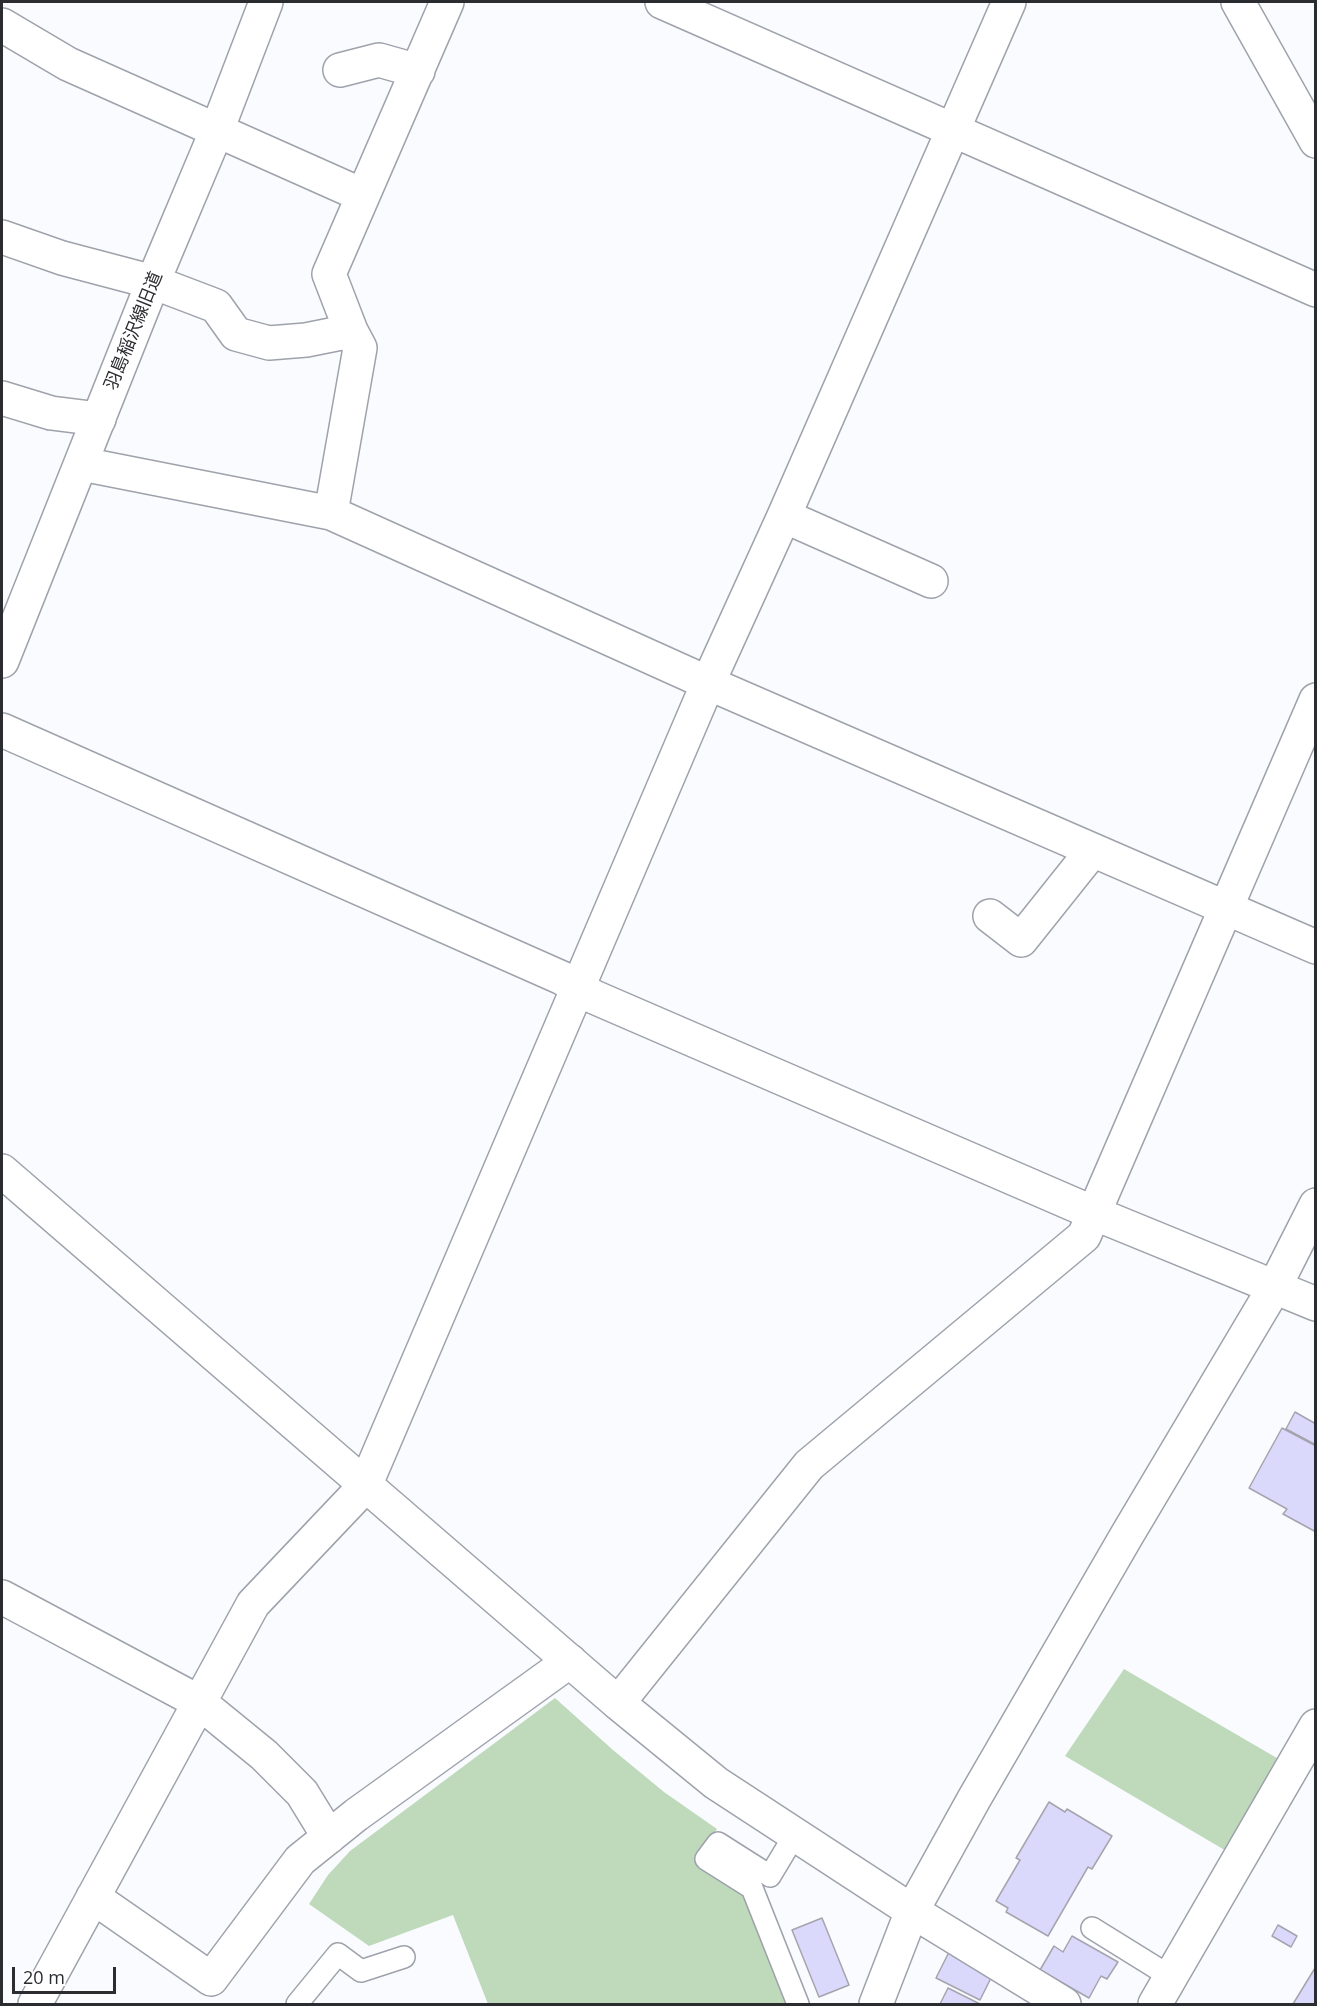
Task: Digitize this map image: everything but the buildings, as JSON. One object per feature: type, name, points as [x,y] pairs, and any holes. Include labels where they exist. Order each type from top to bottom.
[{"type":"street","name":"羽島稲沢線旧道","points":[[2,661],[266,2]]},
{"type":"street","points":[[332,513],[360,348],[329,274],[447,2]]},
{"type":"street","points":[[662,2],[1316,290]]},
{"type":"street","points":[[35,2004],[253,1604],[365,1486],[708,683],[784,516],[1009,2]]},
{"type":"street","points":[[1238,2],[1316,141]]},
{"type":"street","points":[[2,24],[68,64],[362,195]]},
{"type":"street","points":[[340,70],[379,60],[418,71]]},
{"type":"street","points":[[2,237],[62,258],[153,282],[216,306],[236,334],[269,343],[306,340],[351,331]]},
{"type":"street","points":[[2,398],[51,413],[99,419]]},
{"type":"street","points":[[82,464],[332,513],[708,683],[1316,947]]},
{"type":"street","points":[[784,516],[931,581]]},
{"type":"street","points":[[618,1703],[809,1465],[1084,1236],[1096,1214],[1225,908],[1316,700]]},
{"type":"street","points":[[2,730],[562,978],[594,997],[1096,1214],[1316,1304]]},
{"type":"street","points":[[990,916],[1021,940],[1092,851]]},
{"type":"street","points":[[2,1171],[618,1703],[716,1783],[912,1911],[1064,2004]]},
{"type":"street","points":[[876,2004],[912,1911],[1127,1535],[1274,1287],[1316,1205]]},
{"type":"street","points":[[2,1597],[199,1702],[264,1755],[302,1793],[310,1818],[300,1860],[211,1979],[93,1897]]},
{"type":"street","points":[[310,1818],[356,1815],[570,1661]]},
{"type":"street","points":[[1163,1991],[1316,1726]]},
{"type":"lane","points":[[794,1836],[770,1876],[718,1843],[706,1859],[752,1888],[798,2004]]},
{"type":"lane","points":[[1092,1928],[1163,1991]]},
{"type":"lane","points":[[297,2004],[338,1954],[361,1971],[404,1957]]},
{"type":"green space","points":[[1124,1669],[1282,1761],[1228,1852],[1065,1756]]},
{"type":"green space","points":[[555,1698],[664,1792],[717,1829],[695,1861],[743,1894],[789,2004],[488,2004],[453,1915],[369,1946],[309,1904],[328,1875],[350,1851]]}]
